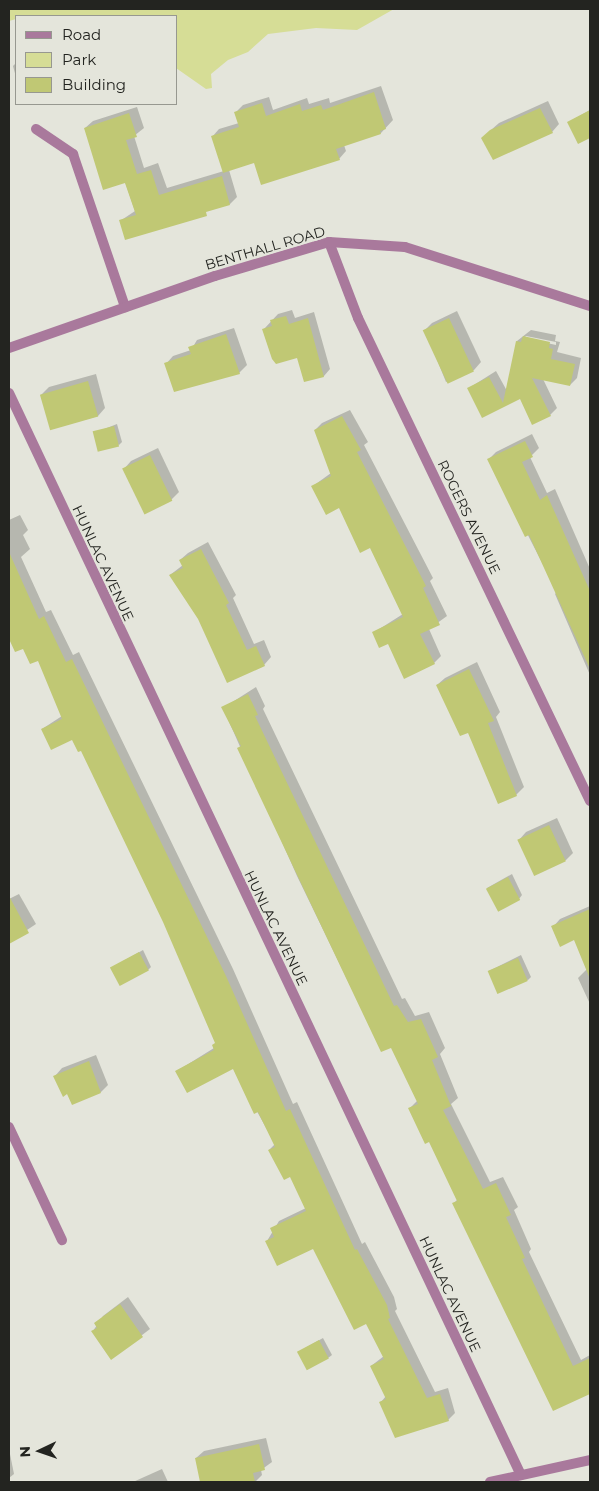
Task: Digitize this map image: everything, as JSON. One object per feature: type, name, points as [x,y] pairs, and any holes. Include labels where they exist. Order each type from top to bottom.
[{"type":"street","points":[[36,129],[72,154],[125,307]]},
{"type":"street","name":"BENTHALL ROAD","points":[[9,348],[125,307],[329,242],[405,247],[590,306]]},
{"type":"street","name":"ROGERS AVENUE","points":[[329,242],[358,318],[590,801]]},
{"type":"street","name":"HUNLAC AVENUE","points":[[9,393],[521,1475]]},
{"type":"street","points":[[9,1128],[62,1240]]},
{"type":"street","points":[[490,1482],[590,1460]]},
{"type":"green space","points":[[9,9],[394,9],[357,30],[316,28],[268,34],[248,52],[228,60],[211,74],[212,88],[206,89],[178,69],[178,15],[15,15],[15,19],[9,21]]},
{"type":"building","points":[[374,92],[386,129],[380,131],[381,134],[336,149],[340,160],[261,185],[254,163],[223,173],[211,136],[239,127],[234,112],[262,103],[266,116],[300,104],[302,111],[321,105],[323,110]]},
{"type":"building","points":[[540,108],[553,133],[493,160],[481,138],[490,130]]},
{"type":"building","points":[[590,110],[590,138],[578,144],[567,122]]},
{"type":"building","points":[[129,113],[137,137],[126,140],[137,174],[151,170],[159,195],[222,176],[230,205],[206,212],[207,216],[125,240],[119,220],[136,215],[125,183],[103,190],[84,128]]},
{"type":"building","points":[[286,316],[289,324],[308,318],[324,377],[304,382],[297,358],[276,364],[272,359],[262,329],[272,326],[270,320]]},
{"type":"building","points":[[449,318],[474,371],[448,384],[423,330]]},
{"type":"building","points":[[226,334],[240,374],[174,392],[164,363],[191,354],[188,347]]},
{"type":"building","points":[[523,336],[550,342],[549,348],[553,349],[551,359],[575,364],[570,386],[532,378],[551,416],[532,425],[520,399],[482,418],[467,388],[489,377],[503,403],[516,341],[521,342]]},
{"type":"building","points":[[88,381],[98,417],[50,430],[40,395]]},
{"type":"building","points":[[342,416],[361,450],[357,452],[426,586],[423,588],[440,625],[420,634],[435,664],[404,679],[388,644],[379,648],[372,632],[403,617],[370,548],[360,553],[339,508],[326,515],[311,486],[331,476],[314,430]]},
{"type":"building","points":[[114,426],[119,446],[98,452],[93,431]]},
{"type":"building","points":[[525,441],[533,457],[522,462],[540,500],[547,495],[590,591],[590,669],[529,535],[525,537],[487,459]]},
{"type":"building","points":[[150,455],[172,501],[144,514],[122,469]]},
{"type":"building","points":[[201,549],[229,603],[226,605],[247,650],[256,646],[265,666],[227,683],[198,619],[169,575],[183,568],[179,560]]},
{"type":"building","points":[[9,552],[39,619],[44,616],[66,662],[72,659],[226,976],[286,1111],[290,1109],[355,1250],[357,1249],[387,1305],[390,1318],[388,1319],[427,1398],[440,1394],[449,1421],[395,1438],[379,1402],[386,1399],[370,1366],[384,1359],[366,1324],[354,1330],[313,1249],[277,1266],[265,1241],[274,1237],[270,1228],[306,1211],[290,1177],[284,1180],[268,1150],[275,1147],[258,1112],[254,1114],[233,1069],[187,1093],[175,1071],[214,1050],[212,1045],[215,1043],[163,922],[81,751],[78,752],[72,740],[51,750],[41,729],[62,719],[38,661],[30,664],[23,649],[15,652],[9,639]]},
{"type":"building","points":[[469,669],[494,721],[488,723],[517,796],[498,804],[468,733],[460,736],[436,685]]},
{"type":"building","points":[[248,694],[258,715],[255,716],[394,1006],[397,1005],[408,1022],[421,1019],[438,1057],[432,1060],[451,1106],[443,1110],[483,1189],[496,1183],[511,1215],[506,1217],[525,1258],[522,1259],[573,1366],[590,1358],[590,1394],[553,1411],[452,1203],[457,1201],[429,1142],[425,1144],[408,1108],[418,1104],[391,1048],[381,1052],[237,748],[241,746],[221,707]]},
{"type":"building","points":[[549,825],[566,861],[534,876],[517,840]]},
{"type":"building","points":[[508,877],[520,900],[498,912],[486,889]]},
{"type":"building","points":[[9,896],[29,933],[9,944]]},
{"type":"building","points":[[590,909],[590,979],[574,940],[560,947],[551,926]]},
{"type":"building","points":[[139,952],[149,971],[120,986],[110,967]]},
{"type":"building","points":[[518,958],[528,981],[497,994],[488,971]]},
{"type":"building","points":[[89,1061],[101,1093],[72,1105],[67,1094],[63,1097],[53,1076]]},
{"type":"building","points":[[120,1304],[143,1337],[111,1360],[91,1331],[97,1328],[94,1323]]},
{"type":"building","points":[[319,1340],[329,1359],[307,1370],[297,1352]]},
{"type":"building","points":[[259,1444],[265,1470],[253,1473],[255,1482],[200,1482],[195,1458]]}]
